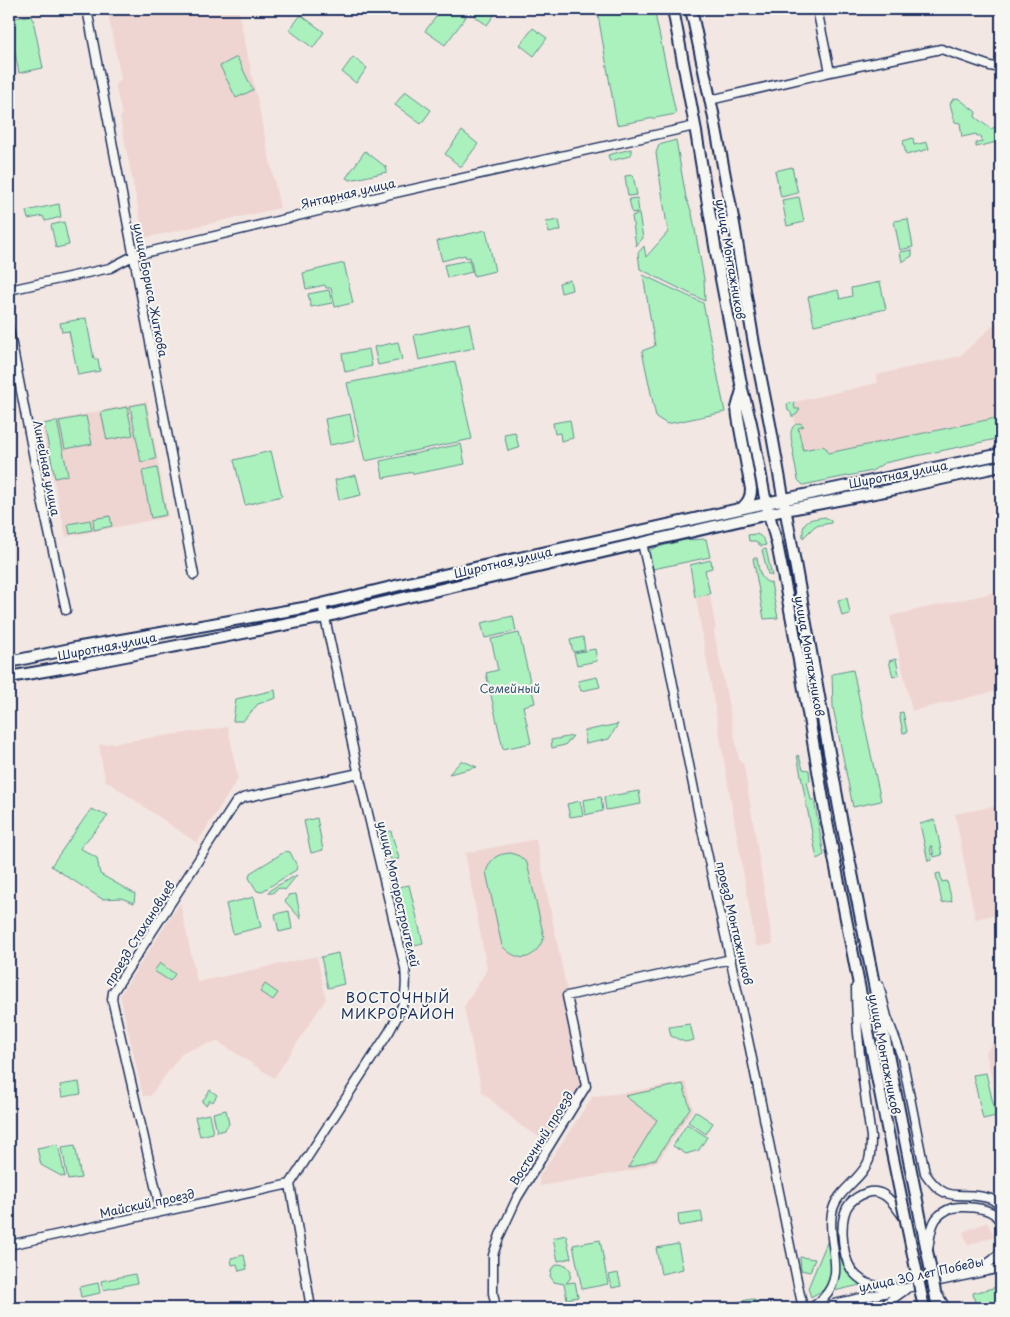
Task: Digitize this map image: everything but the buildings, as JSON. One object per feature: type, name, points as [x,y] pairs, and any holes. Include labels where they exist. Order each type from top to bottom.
[{"type":"main road","name":"улица Монтажников","points":[[673,9],[742,389],[777,544],[856,978],[924,1308]]},
{"type":"main road","name":"улица Монтажников","points":[[691,9],[733,218],[840,814],[938,1308]]},
{"type":"main road","points":[[711,222],[715,226],[722,228],[728,225],[733,218]]},
{"type":"main road","points":[[742,389],[737,408],[751,489],[751,496],[742,508]]},
{"type":"main road","name":"Широтная улица","points":[[9,662],[75,648],[322,604],[766,502],[1001,454]]},
{"type":"main road","name":"Широтная улица","points":[[9,677],[325,617],[785,510],[1001,466]]},
{"type":"main road","points":[[535,554],[530,562],[533,567],[537,567]]},
{"type":"main road","points":[[504,561],[508,562],[511,566],[511,570],[507,574]]},
{"type":"main road","points":[[106,643],[100,650],[104,658],[109,659]]},
{"type":"main road","points":[[75,648],[84,652],[85,657],[79,665]]},
{"type":"street","name":"улица Бориса Житкова","points":[[87,9],[194,576]]},
{"type":"street","points":[[817,9],[830,72]]},
{"type":"street","points":[[710,100],[941,49],[1001,68]]},
{"type":"street","name":"Янтарная улица","points":[[9,290],[110,268],[133,256],[364,200],[695,126]]},
{"type":"street","name":"Линейная улица","points":[[9,329],[43,505],[66,610]]},
{"type":"street","name":"проезд Монтажников","points":[[642,543],[667,654],[702,830],[732,958],[803,1308]]},
{"type":"street","name":"улица Моторостроителей","points":[[290,1184],[389,1032],[401,1010],[407,990],[405,968],[322,604]]},
{"type":"street","name":"проезд Стахановцев","points":[[161,1212],[112,999],[113,992],[236,802],[243,798],[359,773]]},
{"type":"street","points":[[866,938],[887,1017],[902,1058],[925,1173],[931,1182],[945,1193],[954,1196],[990,1199],[1001,1205]]},
{"type":"street","name":"Восточный проезд","points":[[496,1308],[493,1293],[493,1255],[500,1235],[517,1198],[586,1086],[566,996],[732,958]]},
{"type":"street","points":[[811,1308],[824,1298],[833,1284],[836,1275],[831,1232],[832,1213],[836,1201],[864,1170],[872,1150],[859,1052],[856,978]]},
{"type":"street","points":[[290,1184],[311,1308]]},
{"type":"street","name":"Майский проезд","points":[[9,1245],[290,1184]]},
{"type":"street","points":[[905,1220],[892,1201],[883,1194],[871,1191],[859,1196],[849,1204],[844,1213],[842,1225],[847,1260],[852,1270],[859,1277],[875,1286],[907,1288]]},
{"type":"street","points":[[928,1256],[932,1228],[943,1212],[952,1208],[978,1207],[994,1214],[1001,1222]]},
{"type":"street","points":[[971,1275],[994,1259],[1001,1251]]},
{"type":"street","name":"улица 30 лет Победы","points":[[816,1308],[1001,1268]]},
{"type":"street","points":[[934,1287],[946,1308]]},
{"type":"street","points":[[880,1308],[907,1288]]},
{"type":"shaded area","points":[[133,9],[238,9],[280,208],[144,238],[120,118],[122,115],[115,85],[121,79],[108,14]]},
{"type":"shaded area","points":[[1001,318],[1001,417],[828,453],[823,446],[803,451],[798,427],[803,426],[800,423],[795,424],[794,417],[799,409],[795,409],[794,402],[878,383],[876,375],[960,356]]},
{"type":"shaded area","points":[[147,401],[168,517],[66,537],[42,427],[43,423]]},
{"type":"shaded area","points":[[1001,591],[1001,690],[912,711],[890,616]]},
{"type":"shaded area","points":[[710,595],[716,630],[714,631],[739,759],[744,766],[773,944],[756,947],[696,598]]},
{"type":"shaded area","points":[[228,727],[238,779],[197,843],[105,780],[99,745]]},
{"type":"shaded area","points":[[1001,805],[1001,914],[975,919],[955,814]]},
{"type":"shaded area","points":[[536,839],[567,991],[562,993],[582,1087],[547,1142],[521,1126],[482,1092],[464,1007],[487,969],[465,853]]},
{"type":"shaded area","points":[[180,903],[197,982],[317,956],[326,999],[274,1078],[217,1041],[183,1052],[150,1096],[143,1096],[120,995]]},
{"type":"shaded area","points":[[1001,1034],[1001,1114],[1000,1115],[986,1052]]},
{"type":"shaded area","points":[[686,1082],[693,1109],[658,1161],[634,1170],[540,1186],[539,1177],[593,1096]]},
{"type":"shaded area","points":[[987,1222],[994,1236],[968,1246],[963,1232]]},
{"type":"green space","points":[[442,9],[455,9],[466,17],[445,45],[425,31]]},
{"type":"green space","points":[[464,9],[495,9],[497,11],[487,25]]},
{"type":"green space","points":[[597,9],[654,9],[676,114],[617,125]]},
{"type":"green space","points":[[32,15],[43,68],[19,73],[9,28],[9,19]]},
{"type":"green space","points":[[301,15],[324,32],[313,48],[289,30]]},
{"type":"green space","points":[[533,28],[547,38],[534,56],[520,45]]},
{"type":"green space","points":[[237,57],[253,90],[236,98],[220,66]]},
{"type":"green space","points":[[353,57],[367,68],[356,83],[342,72]]},
{"type":"green space","points":[[405,91],[431,110],[421,124],[395,105]]},
{"type":"green space","points":[[958,98],[976,112],[975,117],[991,129],[997,126],[1001,130],[1001,141],[976,147],[976,143],[982,142],[981,136],[976,134],[962,137],[960,123],[955,122],[950,104],[953,99]]},
{"type":"green space","points":[[462,131],[478,144],[461,167],[445,154]]},
{"type":"green space","points":[[913,138],[914,145],[927,142],[929,149],[906,155],[903,141]]},
{"type":"green space","points":[[676,140],[686,198],[692,213],[704,279],[705,301],[640,269],[638,253],[644,246],[646,257],[668,232],[656,153],[659,145]]},
{"type":"green space","points":[[631,149],[632,153],[630,156],[610,161],[608,155]]},
{"type":"green space","points":[[365,151],[386,167],[387,172],[350,180],[346,178]]},
{"type":"green space","points":[[792,167],[798,193],[781,197],[775,171]]},
{"type":"green space","points":[[633,175],[637,195],[628,196],[625,176]]},
{"type":"green space","points":[[799,197],[804,222],[787,226],[782,200]]},
{"type":"green space","points":[[637,198],[639,212],[632,213],[629,199]]},
{"type":"green space","points":[[59,204],[61,217],[45,221],[43,216],[28,219],[26,211]]},
{"type":"green space","points":[[639,214],[643,238],[636,246],[632,216]]},
{"type":"green space","points":[[908,219],[913,247],[900,250],[894,221]]},
{"type":"green space","points":[[559,220],[561,230],[549,233],[546,222]]},
{"type":"green space","points":[[64,222],[69,245],[56,248],[51,225]]},
{"type":"green space","points":[[486,230],[495,271],[474,276],[470,257],[466,258],[465,255],[442,261],[437,241]]},
{"type":"green space","points":[[912,250],[912,256],[902,262],[900,252]]},
{"type":"green space","points":[[469,260],[472,272],[447,278],[444,265]]},
{"type":"green space","points":[[344,263],[353,303],[335,307],[331,288],[326,288],[325,285],[306,289],[303,273]]},
{"type":"green space","points":[[643,275],[703,303],[725,412],[667,424],[656,417],[642,351],[655,346]]},
{"type":"green space","points":[[570,280],[572,290],[561,293],[559,283]]},
{"type":"green space","points":[[880,282],[886,309],[814,325],[808,297],[838,290],[840,299],[852,296],[851,288]]},
{"type":"green space","points":[[329,290],[332,303],[311,307],[308,294]]},
{"type":"green space","points":[[86,318],[94,359],[98,359],[100,371],[78,375],[69,331],[62,332],[60,323]]},
{"type":"green space","points":[[469,323],[474,348],[419,360],[414,335]]},
{"type":"green space","points":[[398,342],[402,360],[378,365],[374,347]]},
{"type":"green space","points":[[369,349],[372,366],[345,372],[342,354]]},
{"type":"green space","points":[[455,362],[472,439],[365,461],[347,383]]},
{"type":"green space","points":[[794,402],[795,409],[800,409],[792,417],[787,404]]},
{"type":"green space","points":[[145,403],[156,459],[141,462],[130,406]]},
{"type":"green space","points":[[127,407],[133,435],[107,440],[101,412]]},
{"type":"green space","points":[[350,414],[355,440],[330,445],[325,419]]},
{"type":"green space","points":[[86,416],[92,444],[65,449],[59,421]]},
{"type":"green space","points":[[1001,417],[1001,438],[884,463],[872,471],[803,485],[798,480],[791,439],[791,430],[796,424],[800,423],[804,426],[798,428],[803,450],[823,446],[827,449],[828,453]]},
{"type":"green space","points":[[570,420],[573,438],[561,441],[560,433],[555,434],[553,423]]},
{"type":"green space","points":[[57,421],[68,475],[55,478],[44,424]]},
{"type":"green space","points":[[515,432],[519,448],[508,451],[504,434]]},
{"type":"green space","points":[[461,444],[465,464],[383,478],[380,461]]},
{"type":"green space","points":[[271,451],[282,496],[245,505],[234,460]]},
{"type":"green space","points":[[157,468],[166,515],[151,518],[142,471]]},
{"type":"green space","points":[[356,475],[361,495],[339,500],[335,480]]},
{"type":"green space","points":[[110,516],[112,526],[94,530],[93,519]]},
{"type":"green space","points":[[825,517],[831,523],[815,526],[803,538],[803,531],[807,521]]},
{"type":"green space","points":[[90,520],[92,530],[70,534],[68,524]]},
{"type":"green space","points":[[756,534],[763,538],[766,545],[761,546],[755,541],[749,541],[748,535]]},
{"type":"green space","points":[[706,539],[710,557],[653,569],[649,553],[651,549],[684,540]]},
{"type":"green space","points":[[766,549],[772,576],[768,574],[762,550]]},
{"type":"green space","points":[[753,558],[757,558],[759,570],[764,580],[771,583],[778,618],[764,619]]},
{"type":"green space","points":[[711,560],[712,568],[705,570],[710,594],[695,597],[690,565]]},
{"type":"green space","points":[[847,598],[850,614],[842,616],[838,600]]},
{"type":"green space","points":[[513,616],[516,631],[485,638],[481,623]]},
{"type":"green space","name":"Семейный","points":[[519,633],[535,703],[523,706],[531,743],[503,749],[486,673],[498,670],[491,639]]},
{"type":"green space","points":[[583,637],[585,650],[573,652],[570,640]]},
{"type":"green space","points":[[595,649],[597,661],[577,665],[574,653]]},
{"type":"green space","points":[[896,659],[899,675],[893,677],[889,661]]},
{"type":"green space","points":[[853,670],[881,801],[853,807],[833,707],[832,674]]},
{"type":"green space","points":[[597,677],[600,687],[581,691],[578,681]]},
{"type":"green space","points":[[275,690],[276,698],[258,704],[243,721],[233,721],[236,699]]},
{"type":"green space","points":[[903,712],[907,732],[903,733],[899,713]]},
{"type":"green space","points":[[618,724],[609,739],[586,744],[584,731]]},
{"type":"green space","points":[[573,736],[565,745],[552,748],[551,740]]},
{"type":"green space","points":[[797,755],[803,769],[809,770],[810,781],[807,782],[811,800],[814,800],[824,855],[817,859]]},
{"type":"green space","points":[[461,761],[477,767],[449,774]]},
{"type":"green space","points":[[639,791],[641,804],[606,810],[604,797]]},
{"type":"green space","points":[[601,797],[603,811],[585,815],[583,800]]},
{"type":"green space","points":[[580,801],[583,815],[570,817],[567,804]]},
{"type":"green space","points":[[91,809],[108,816],[80,848],[97,858],[100,874],[135,894],[134,903],[121,898],[102,899],[51,866]]},
{"type":"green space","points":[[317,818],[323,850],[311,853],[304,821]]},
{"type":"green space","points":[[934,820],[942,855],[934,857],[932,846],[930,846],[932,860],[928,861],[920,824]]},
{"type":"green space","points":[[391,831],[399,859],[391,860],[384,832]]},
{"type":"green space","points":[[286,851],[290,852],[297,866],[296,870],[261,892],[257,891],[249,878],[250,873]]},
{"type":"green space","points":[[511,853],[519,856],[527,863],[544,937],[536,951],[526,957],[515,956],[502,946],[486,872],[490,863],[495,858],[501,854]]},
{"type":"green space","points":[[940,873],[942,882],[947,881],[952,901],[942,903],[936,874]]},
{"type":"green space","points":[[297,875],[285,890],[280,888],[273,893],[268,893],[273,888]]},
{"type":"green space","points":[[409,885],[423,943],[411,946],[398,887]]},
{"type":"green space","points":[[296,894],[301,919],[285,901],[288,895]]},
{"type":"green space","points":[[254,897],[261,927],[233,934],[226,904]]},
{"type":"green space","points":[[289,911],[292,929],[279,932],[275,914]]},
{"type":"green space","points":[[338,953],[344,984],[328,988],[321,957]]},
{"type":"green space","points":[[160,963],[175,974],[170,981],[154,971]]},
{"type":"green space","points":[[265,984],[278,993],[273,1000],[260,992]]},
{"type":"green space","points":[[690,1024],[694,1040],[685,1042],[671,1036],[669,1027]]},
{"type":"green space","points":[[986,1073],[996,1116],[983,1119],[973,1075]]},
{"type":"green space","points":[[79,1082],[81,1094],[62,1097],[60,1085]]},
{"type":"green space","points":[[683,1084],[690,1108],[656,1159],[629,1168],[657,1120],[625,1096]]},
{"type":"green space","points":[[210,1090],[217,1095],[213,1102],[210,1100],[206,1105],[202,1102]]},
{"type":"green space","points":[[226,1110],[229,1124],[224,1130],[217,1132],[213,1113]]},
{"type":"green space","points":[[695,1111],[713,1123],[706,1134],[688,1122]]},
{"type":"green space","points":[[209,1114],[213,1133],[200,1136],[195,1117]]},
{"type":"green space","points":[[687,1124],[707,1137],[699,1150],[686,1154],[673,1146]]},
{"type":"green space","points":[[58,1144],[65,1177],[41,1165],[37,1148]]},
{"type":"green space","points":[[75,1145],[81,1178],[68,1180],[62,1147]]},
{"type":"green space","points":[[701,1211],[703,1222],[679,1226],[678,1214]]},
{"type":"green space","points":[[566,1235],[571,1258],[558,1261],[553,1238]]},
{"type":"green space","points":[[600,1240],[608,1284],[582,1289],[573,1245]]},
{"type":"green space","points":[[828,1240],[832,1266],[831,1278],[825,1289],[811,1297],[808,1288]]},
{"type":"green space","points":[[678,1244],[683,1269],[661,1274],[656,1248]]},
{"type":"green space","points":[[244,1255],[247,1269],[239,1271],[237,1264],[232,1265],[231,1258]]},
{"type":"green space","points":[[800,1257],[815,1259],[810,1272],[801,1270]]},
{"type":"green space","points":[[841,1257],[849,1272],[860,1285],[834,1291],[838,1279],[839,1258]]},
{"type":"green space","points":[[558,1264],[566,1265],[571,1271],[570,1279],[566,1283],[575,1282],[578,1297],[567,1299],[564,1284],[554,1282],[550,1276],[552,1268]]},
{"type":"green space","points":[[618,1273],[621,1286],[612,1288],[609,1275]]},
{"type":"green space","points":[[135,1274],[137,1283],[103,1290],[101,1281]]},
{"type":"green space","points":[[98,1283],[100,1293],[81,1297],[79,1287]]},
{"type":"green space","points":[[1001,1286],[1001,1308],[976,1308],[973,1293]]},
{"type":"green space","points":[[752,1299],[759,1303],[733,1308],[716,1308],[723,1305]]},
{"type":"district","name":"ВОСТОЧНЫЙ МИКРОРАЙОН","points":[[398,1006]]}]
